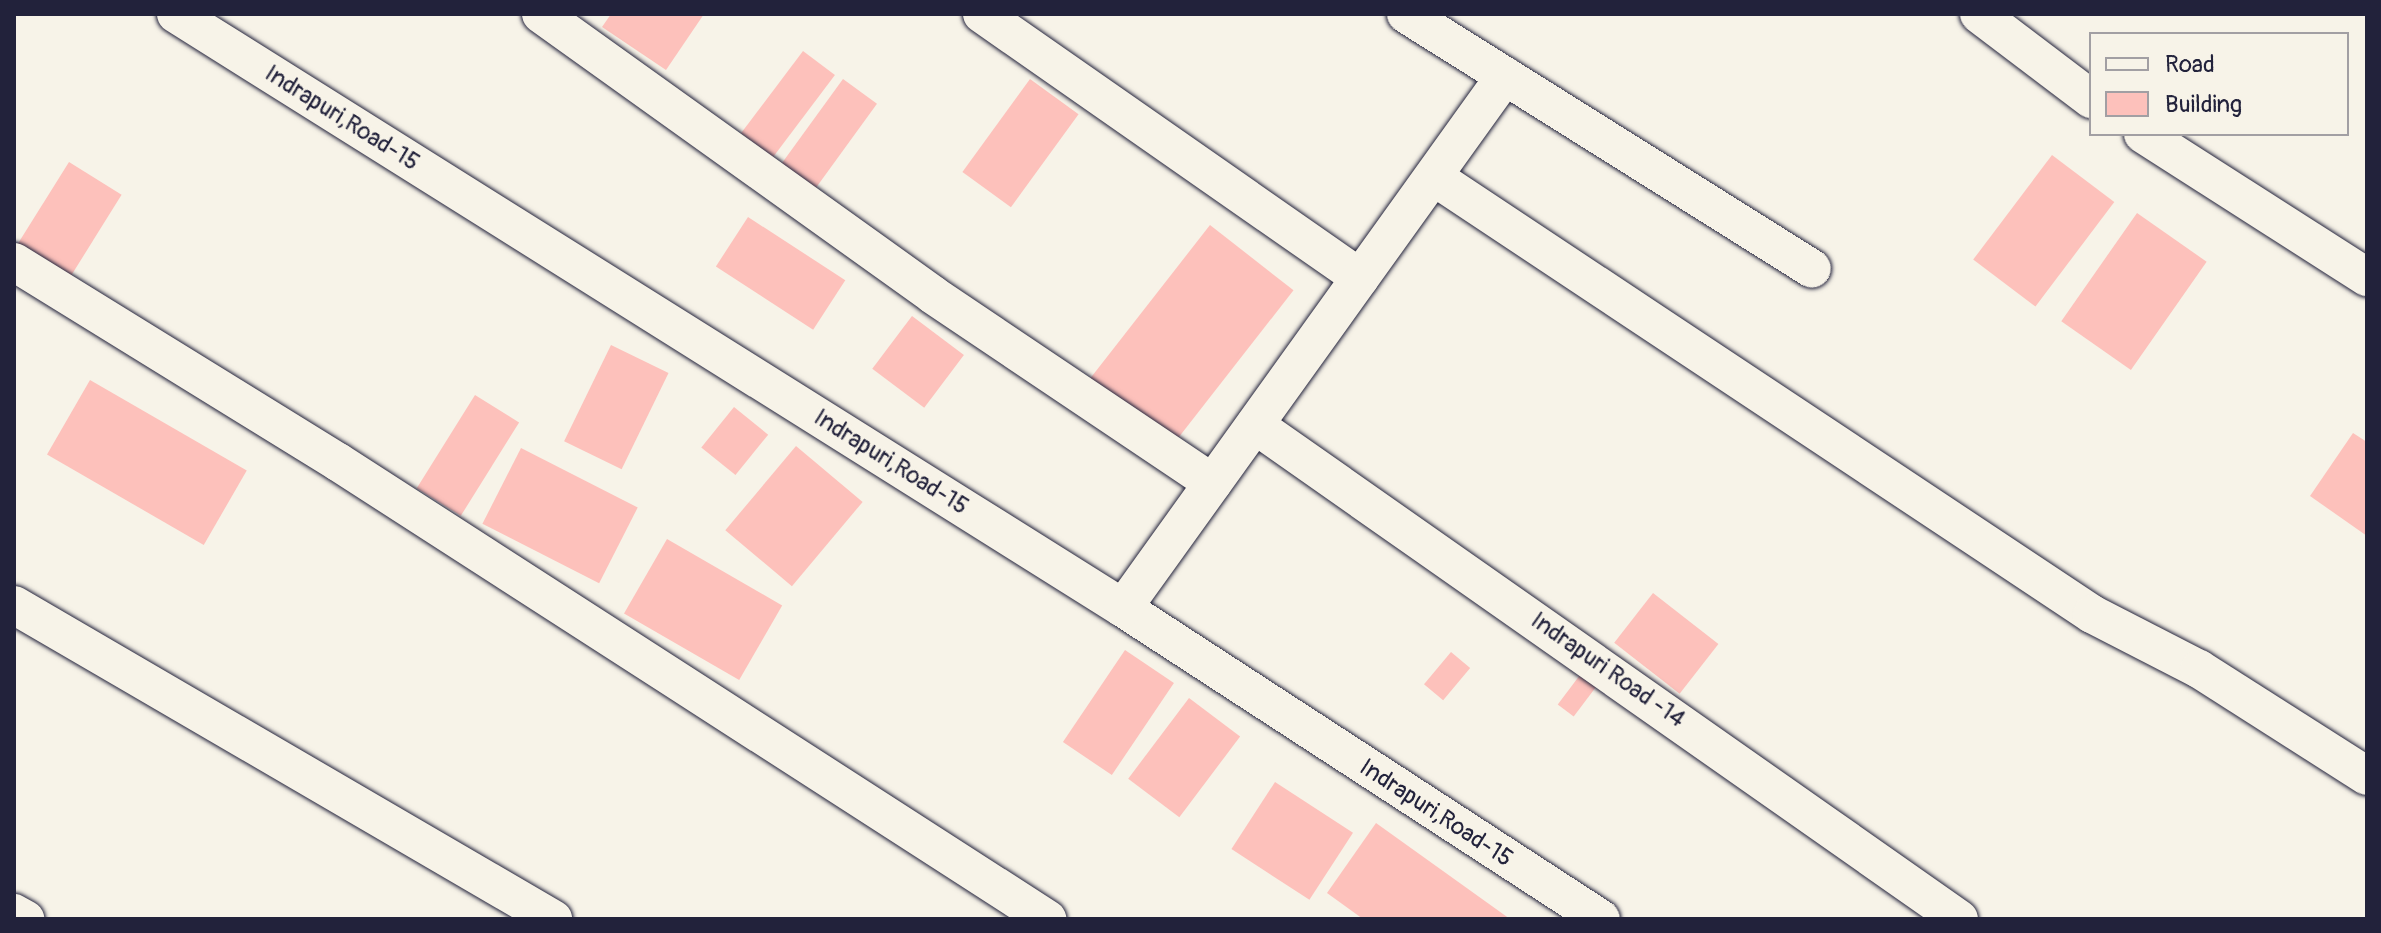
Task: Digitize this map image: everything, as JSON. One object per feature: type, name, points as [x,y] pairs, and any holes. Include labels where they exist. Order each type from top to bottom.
[{"type":"street","name":"Indrapuri,Road-15","points":[[176,14],[1123,608],[1601,919]]},
{"type":"street","points":[[541,14],[933,295],[1213,483]]},
{"type":"street","points":[[982,14],[1360,278]]},
{"type":"street","points":[[1406,14],[1812,269]]},
{"type":"street","points":[[1979,14],[2089,97]]},
{"type":"street","points":[[1123,608],[1505,76]]},
{"type":"street","points":[[2146,136],[2367,277]]},
{"type":"street","points":[[1434,177],[2092,614],[2199,669],[2367,776]]},
{"type":"street","points":[[14,262],[338,462],[1047,919]]},
{"type":"street","name":"Indrapuri Road -14","points":[[1255,425],[1959,919]]},
{"type":"street","points":[[14,605],[553,919]]},
{"type":"street","points":[[14,913],[25,919]]},
{"type":"building","points":[[611,14],[704,14],[666,70],[602,27]]},
{"type":"building","points":[[803,51],[835,75],[773,157],[741,133]]},
{"type":"building","points":[[843,79],[877,104],[815,189],[781,164]]},
{"type":"building","points":[[1030,79],[1079,114],[1011,207],[962,172]]},
{"type":"building","points":[[2052,155],[2114,202],[2035,307],[1973,260]]},
{"type":"building","points":[[69,162],[122,195],[70,278],[17,245]]},
{"type":"building","points":[[2137,213],[2207,262],[2131,370],[2061,321]]},
{"type":"building","points":[[748,217],[845,280],[813,330],[716,266]]},
{"type":"building","points":[[1210,225],[1294,290],[1173,444],[1090,379]]},
{"type":"building","points":[[912,316],[964,355],[924,408],[872,369]]},
{"type":"building","points":[[611,345],[669,373],[622,469],[564,441]]},
{"type":"building","points":[[90,380],[247,470],[204,545],[47,454]]},
{"type":"building","points":[[475,395],[519,423],[461,516],[417,488]]},
{"type":"building","points":[[734,407],[768,435],[735,475],[701,447]]},
{"type":"building","points":[[2353,433],[2367,442],[2367,536],[2310,496]]},
{"type":"building","points":[[796,446],[863,502],[792,586],[725,530]]},
{"type":"building","points":[[521,448],[638,507],[599,583],[482,524]]},
{"type":"building","points":[[667,539],[782,606],[739,680],[624,613]]},
{"type":"building","points":[[1653,593],[1718,644],[1680,694],[1614,643]]},
{"type":"building","points":[[1125,650],[1174,683],[1112,775],[1063,742]]},
{"type":"building","points":[[1451,652],[1470,668],[1443,700],[1424,684]]},
{"type":"building","points":[[1583,671],[1599,683],[1574,717],[1558,705]]},
{"type":"building","points":[[1189,698],[1240,737],[1179,817],[1128,779]]},
{"type":"building","points":[[1275,782],[1353,833],[1309,900],[1231,849]]},
{"type":"building","points":[[1376,823],[1510,919],[1363,919],[1327,893]]}]
